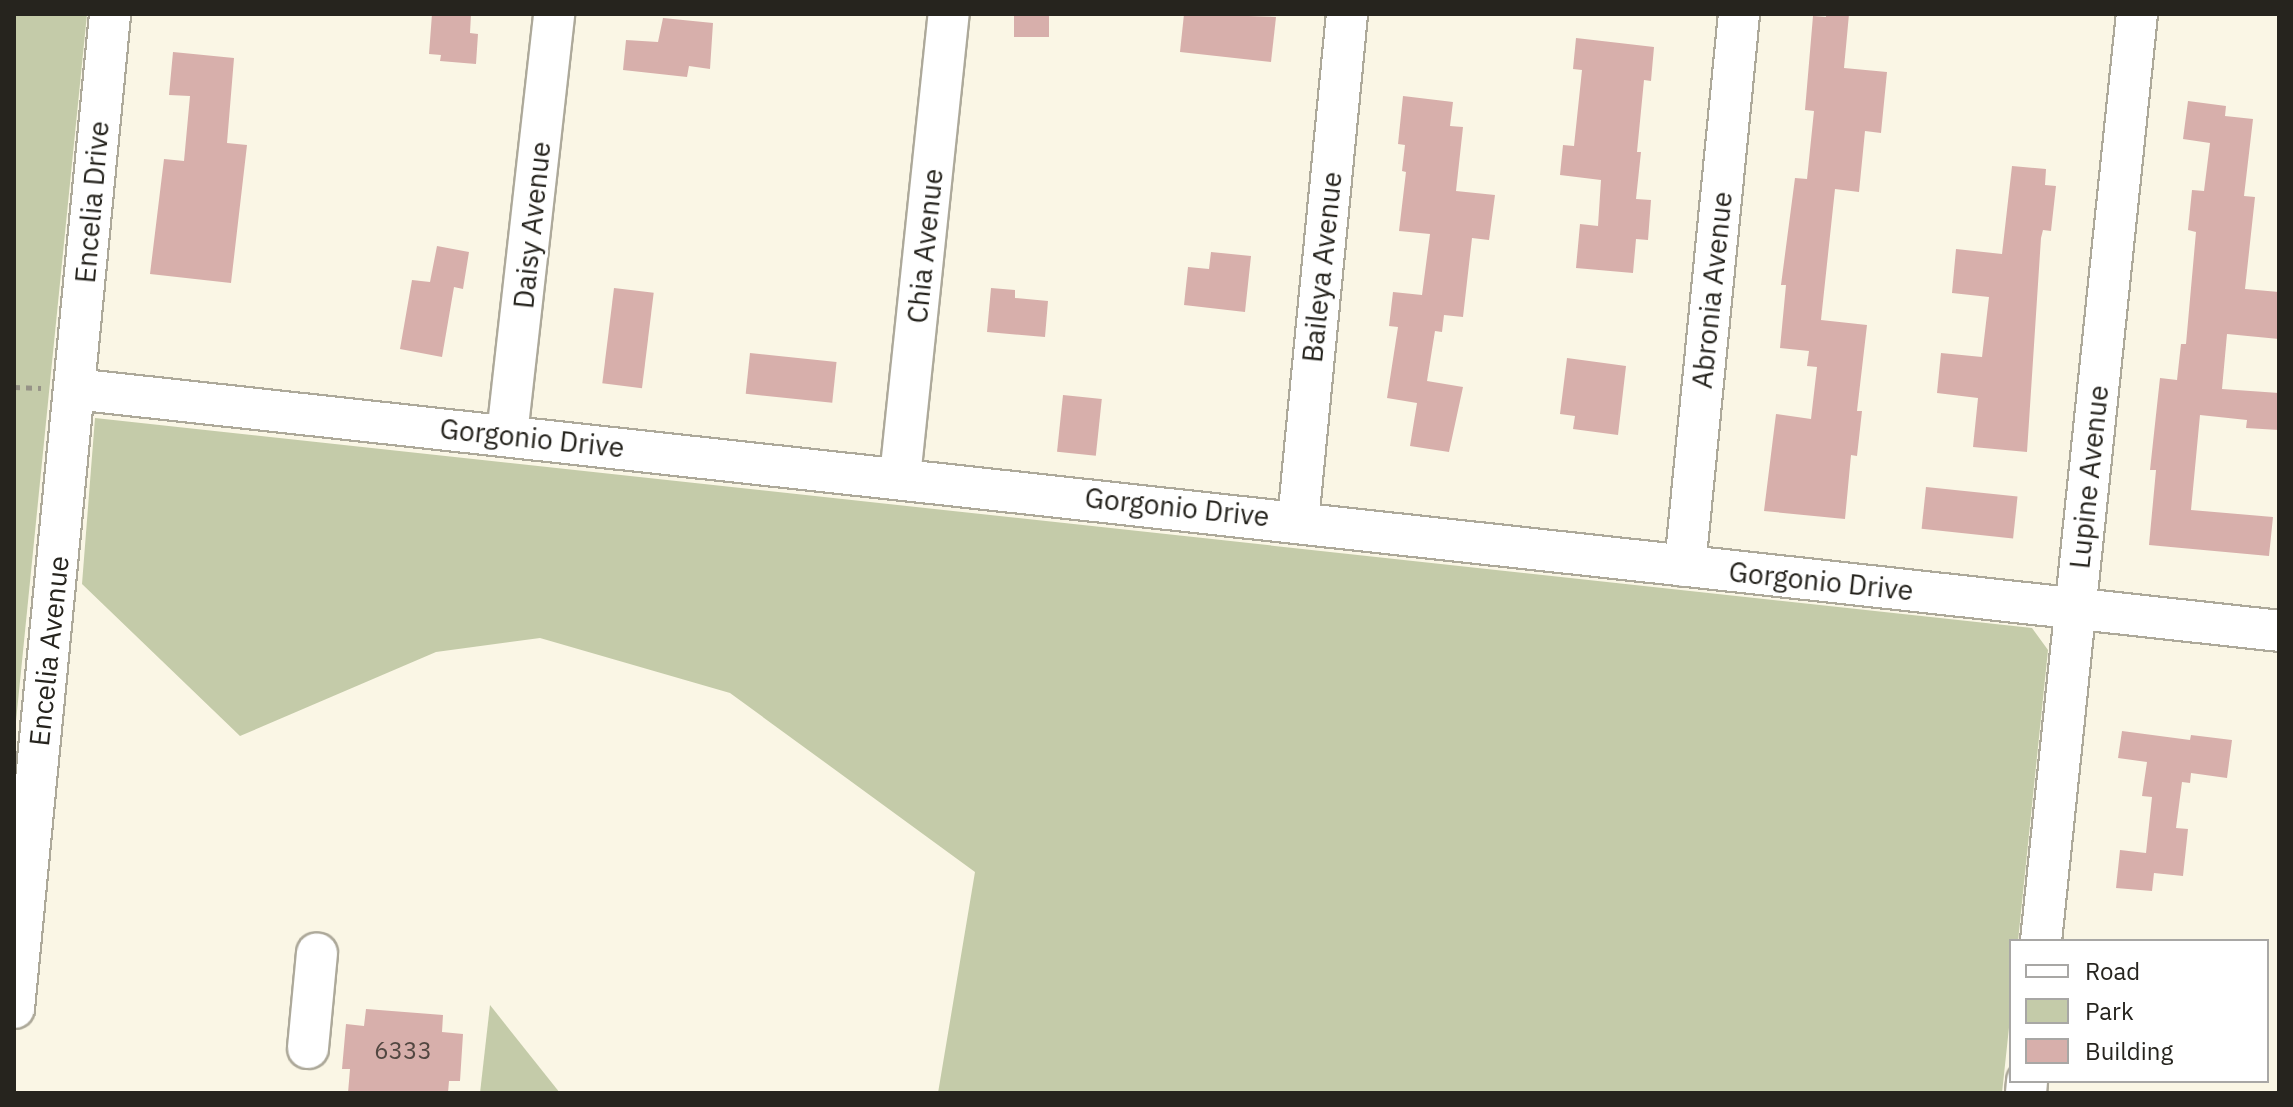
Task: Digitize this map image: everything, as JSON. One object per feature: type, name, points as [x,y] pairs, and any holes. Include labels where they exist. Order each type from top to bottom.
[{"type":"street","name":"Encelia Drive","points":[[74,389],[110,14]]},
{"type":"street","name":"Daisy Avenue","points":[[507,435],[554,14]]},
{"type":"street","name":"Chia Avenue","points":[[900,477],[949,14]]},
{"type":"street","name":"Baileya Avenue","points":[[1298,521],[1347,14]]},
{"type":"street","name":"Abronia Avenue","points":[[1685,566],[1739,14]]},
{"type":"street","name":"Lupine Avenue","points":[[2041,939],[2137,14]]},
{"type":"street","name":"Gorgonio Drive","points":[[74,389],[900,477],[2279,631]]},
{"type":"street","name":"Encelia Avenue","points":[[14,1008],[74,389]]},
{"type":"street","points":[[308,1048],[317,953]]},
{"type":"green space","points":[[14,14],[87,14],[14,741]]},
{"type":"green space","points":[[95,418],[2032,628],[2048,650],[2018,939],[2009,939],[2009,1028],[2002,1093],[938,1093],[975,872],[730,693],[540,638],[436,652],[240,736],[82,584]]},
{"type":"green space","points":[[490,1005],[560,1093],[480,1093]]},
{"type":"building","points":[[432,14],[471,14],[470,33],[478,34],[476,64],[440,61],[441,55],[429,54]]},
{"type":"building","points":[[1014,14],[1049,14],[1049,37],[1014,37]]},
{"type":"building","points":[[1184,14],[1276,17],[1271,62],[1180,52]]},
{"type":"building","points":[[1826,14],[1849,14],[1844,68],[1887,72],[1881,133],[1865,131],[1859,192],[1835,189],[1821,320],[1867,325],[1857,411],[1862,411],[1857,456],[1851,455],[1845,519],[1764,511],[1776,414],[1811,419],[1817,367],[1807,366],[1809,351],[1780,348],[1786,285],[1781,285],[1795,178],[1807,179],[1814,111],[1805,110],[1813,16],[1826,17]]},
{"type":"building","points":[[663,18],[713,23],[710,69],[689,66],[687,77],[623,70],[626,40],[658,42]]},
{"type":"building","points":[[1576,38],[1654,47],[1651,81],[1644,80],[1637,152],[1641,152],[1636,199],[1651,200],[1648,240],[1636,239],[1633,273],[1576,268],[1580,224],[1598,226],[1601,180],[1560,175],[1563,145],[1574,146],[1582,70],[1573,69]]},
{"type":"building","points":[[173,52],[234,58],[227,143],[247,145],[231,283],[150,274],[164,159],[184,161],[190,96],[169,95]]},
{"type":"building","points":[[1403,96],[1453,102],[1450,126],[1463,127],[1456,191],[1495,195],[1489,240],[1472,238],[1463,317],[1444,315],[1442,332],[1435,331],[1427,381],[1463,387],[1449,452],[1410,446],[1417,403],[1387,398],[1398,327],[1389,326],[1393,292],[1422,295],[1430,234],[1399,231],[1406,172],[1402,171],[1405,145],[1398,144]]},
{"type":"building","points":[[2188,101],[2226,106],[2225,116],[2253,119],[2244,196],[2255,197],[2245,289],[2279,292],[2279,339],[2227,334],[2222,389],[2279,393],[2279,430],[2246,428],[2247,420],[2200,415],[2191,510],[2273,517],[2269,556],[2149,545],[2156,470],[2150,470],[2160,378],[2177,380],[2181,344],[2186,344],[2196,232],[2188,230],[2192,190],[2204,191],[2210,143],[2183,139]]},
{"type":"building","points":[[2012,166],[2046,169],[2045,185],[2056,186],[2051,231],[2043,230],[2041,238],[2027,452],[1973,447],[1978,398],[1937,393],[1941,353],[1982,357],[1989,297],[1952,293],[1956,249],[2002,254]]},
{"type":"building","points":[[437,246],[469,252],[463,289],[454,287],[442,357],[400,349],[412,280],[430,282]]},
{"type":"building","points":[[1211,252],[1251,256],[1245,312],[1184,305],[1188,267],[1209,269]]},
{"type":"building","points":[[614,288],[654,293],[642,388],[602,383]]},
{"type":"building","points":[[991,288],[1015,290],[1015,298],[1048,301],[1045,337],[987,332]]},
{"type":"building","points":[[750,353],[837,362],[832,403],[746,394]]},
{"type":"building","points":[[1567,358],[1626,366],[1618,435],[1573,429],[1575,416],[1560,414]]},
{"type":"building","points":[[1063,395],[1102,399],[1096,456],[1057,452]]},
{"type":"building","points":[[1926,487],[2017,497],[2013,538],[1922,529]]},
{"type":"building","points":[[2122,731],[2190,740],[2191,735],[2232,740],[2227,778],[2191,773],[2190,783],[2182,782],[2176,828],[2188,829],[2183,876],[2154,873],[2152,891],[2116,888],[2120,850],[2146,853],[2152,797],[2142,796],[2147,762],[2118,758]]},
{"type":"building","points":[[366,1009],[443,1015],[442,1032],[463,1034],[460,1081],[449,1081],[448,1093],[348,1093],[350,1069],[342,1069],[346,1024],[364,1026]]}]
